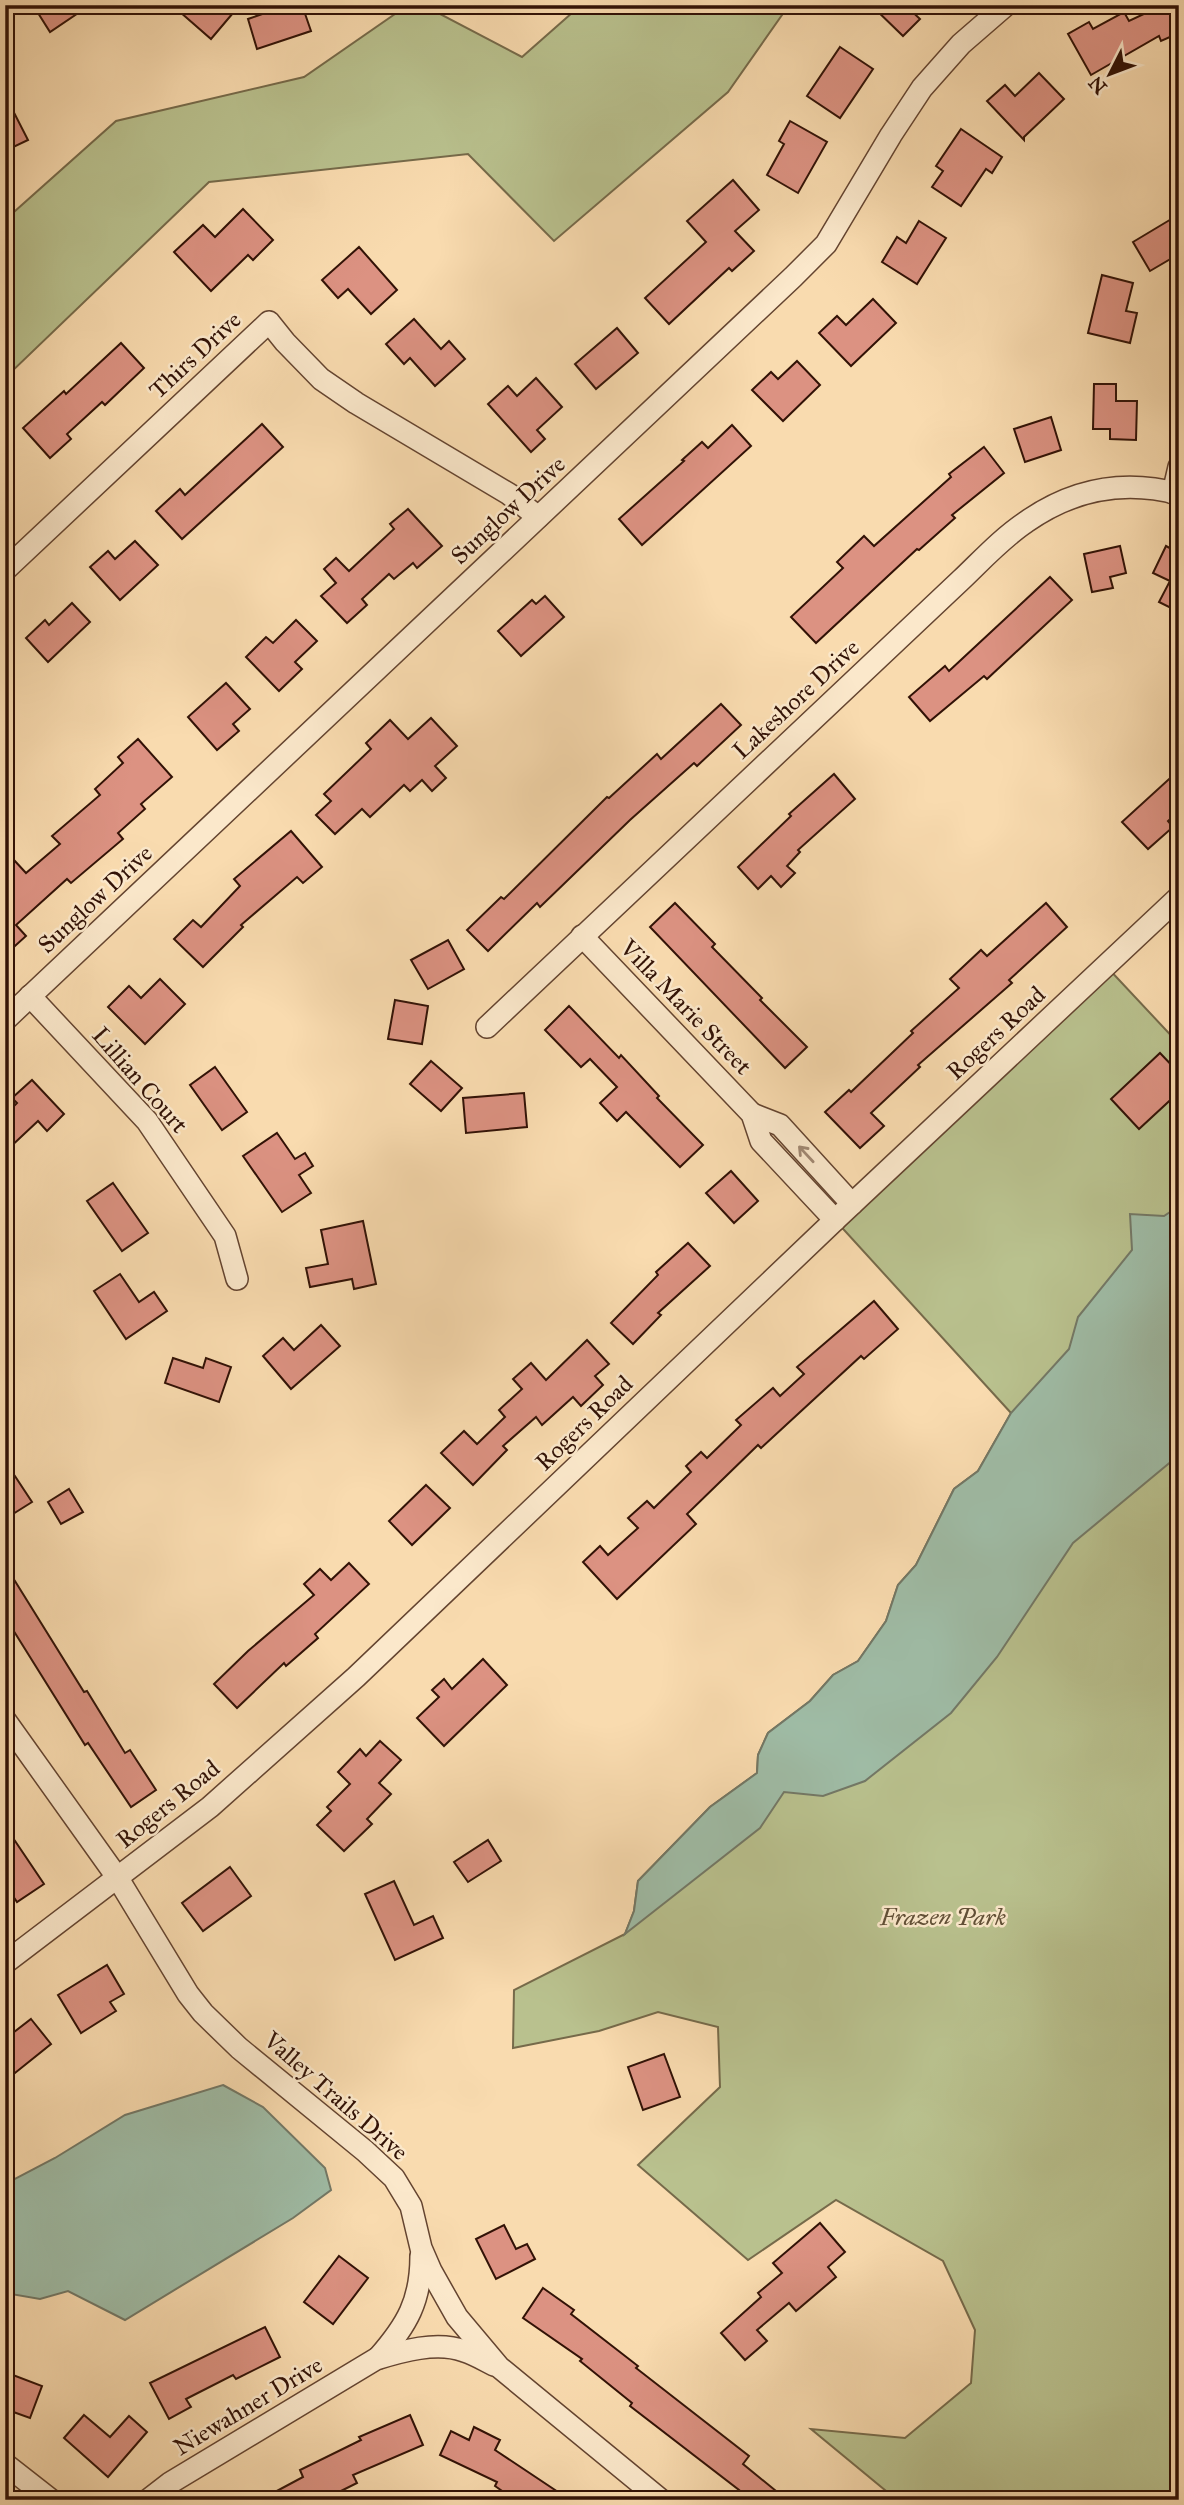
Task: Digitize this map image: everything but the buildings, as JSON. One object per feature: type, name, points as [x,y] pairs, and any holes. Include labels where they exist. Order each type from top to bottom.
[{"type":"street","name":"Sunglow Drive","points":[[5,1020],[826,244],[922,88],[961,44],[1006,5]]},
{"type":"street","name":"Thirs Drive","points":[[5,570],[269,322],[321,379],[509,495],[538,517]]},
{"type":"street","points":[[1176,493],[1179,467]]},
{"type":"street","name":"Lakeshore Drive","points":[[487,1027],[1025,522],[1063,502],[1107,488],[1128,486],[1176,493]]},
{"type":"street","name":"Rogers Road","points":[[5,1963],[210,1807],[356,1677],[835,1220],[1179,897]]},
{"type":"street","name":"Villa Marie Street","points":[[582,936],[751,1114],[761,1141],[835,1220]]},
{"type":"street","name":"Lillian Court","points":[[30,996],[147,1121],[225,1236],[237,1279]]},
{"type":"street","name":"Villa Marie Street","points":[[751,1114],[780,1125],[852,1204]]},
{"type":"street","name":"Valley Trails Drive","points":[[5,1720],[117,1877],[188,1994],[203,2013],[239,2048],[394,2178],[411,2206],[421,2248],[431,2272],[457,2317],[499,2367],[661,2500]]},
{"type":"street","name":"Niewahner Drive","points":[[376,2359],[397,2336],[416,2301],[421,2279],[421,2248]]},
{"type":"street","name":"Niewahner Drive","points":[[148,2500],[170,2483],[376,2359],[403,2350],[461,2349],[499,2367]]},
{"type":"street","points":[[5,2464],[51,2500]]},
{"type":"green space","points":[[408,5],[423,5],[522,57],[581,5],[789,5],[728,92],[554,241],[468,154],[209,182],[5,378],[5,220],[116,121],[304,77]]},
{"type":"green space","name":"Frazen Park","points":[[1106,966],[1179,1044],[1179,2500],[897,2500],[811,2429],[905,2438],[971,2383],[975,2330],[943,2261],[836,2200],[748,2260],[638,2165],[720,2087],[718,2027],[658,2012],[599,2031],[513,2048],[514,1990],[625,1934],[634,1911],[638,1881],[710,1807],[757,1773],[758,1755],[768,1733],[810,1701],[833,1675],[858,1661],[886,1621],[898,1585],[916,1565],[954,1489],[978,1471],[1011,1413],[835,1220]]},
{"type":"shaded area","points":[[1179,1206],[1179,1455],[1073,1543],[997,1657],[951,1713],[865,1781],[823,1796],[784,1792],[760,1828],[625,1934],[634,1911],[638,1881],[710,1807],[757,1773],[758,1755],[768,1733],[810,1701],[833,1675],[858,1661],[886,1621],[898,1585],[916,1565],[954,1489],[978,1471],[1011,1413],[1069,1349],[1078,1317],[1132,1250],[1130,1214],[1164,1216]]},
{"type":"shaded area","points":[[223,2085],[263,2107],[325,2168],[331,2190],[293,2218],[125,2320],[68,2291],[40,2299],[5,2293],[5,2184],[55,2158],[125,2115]]}]
